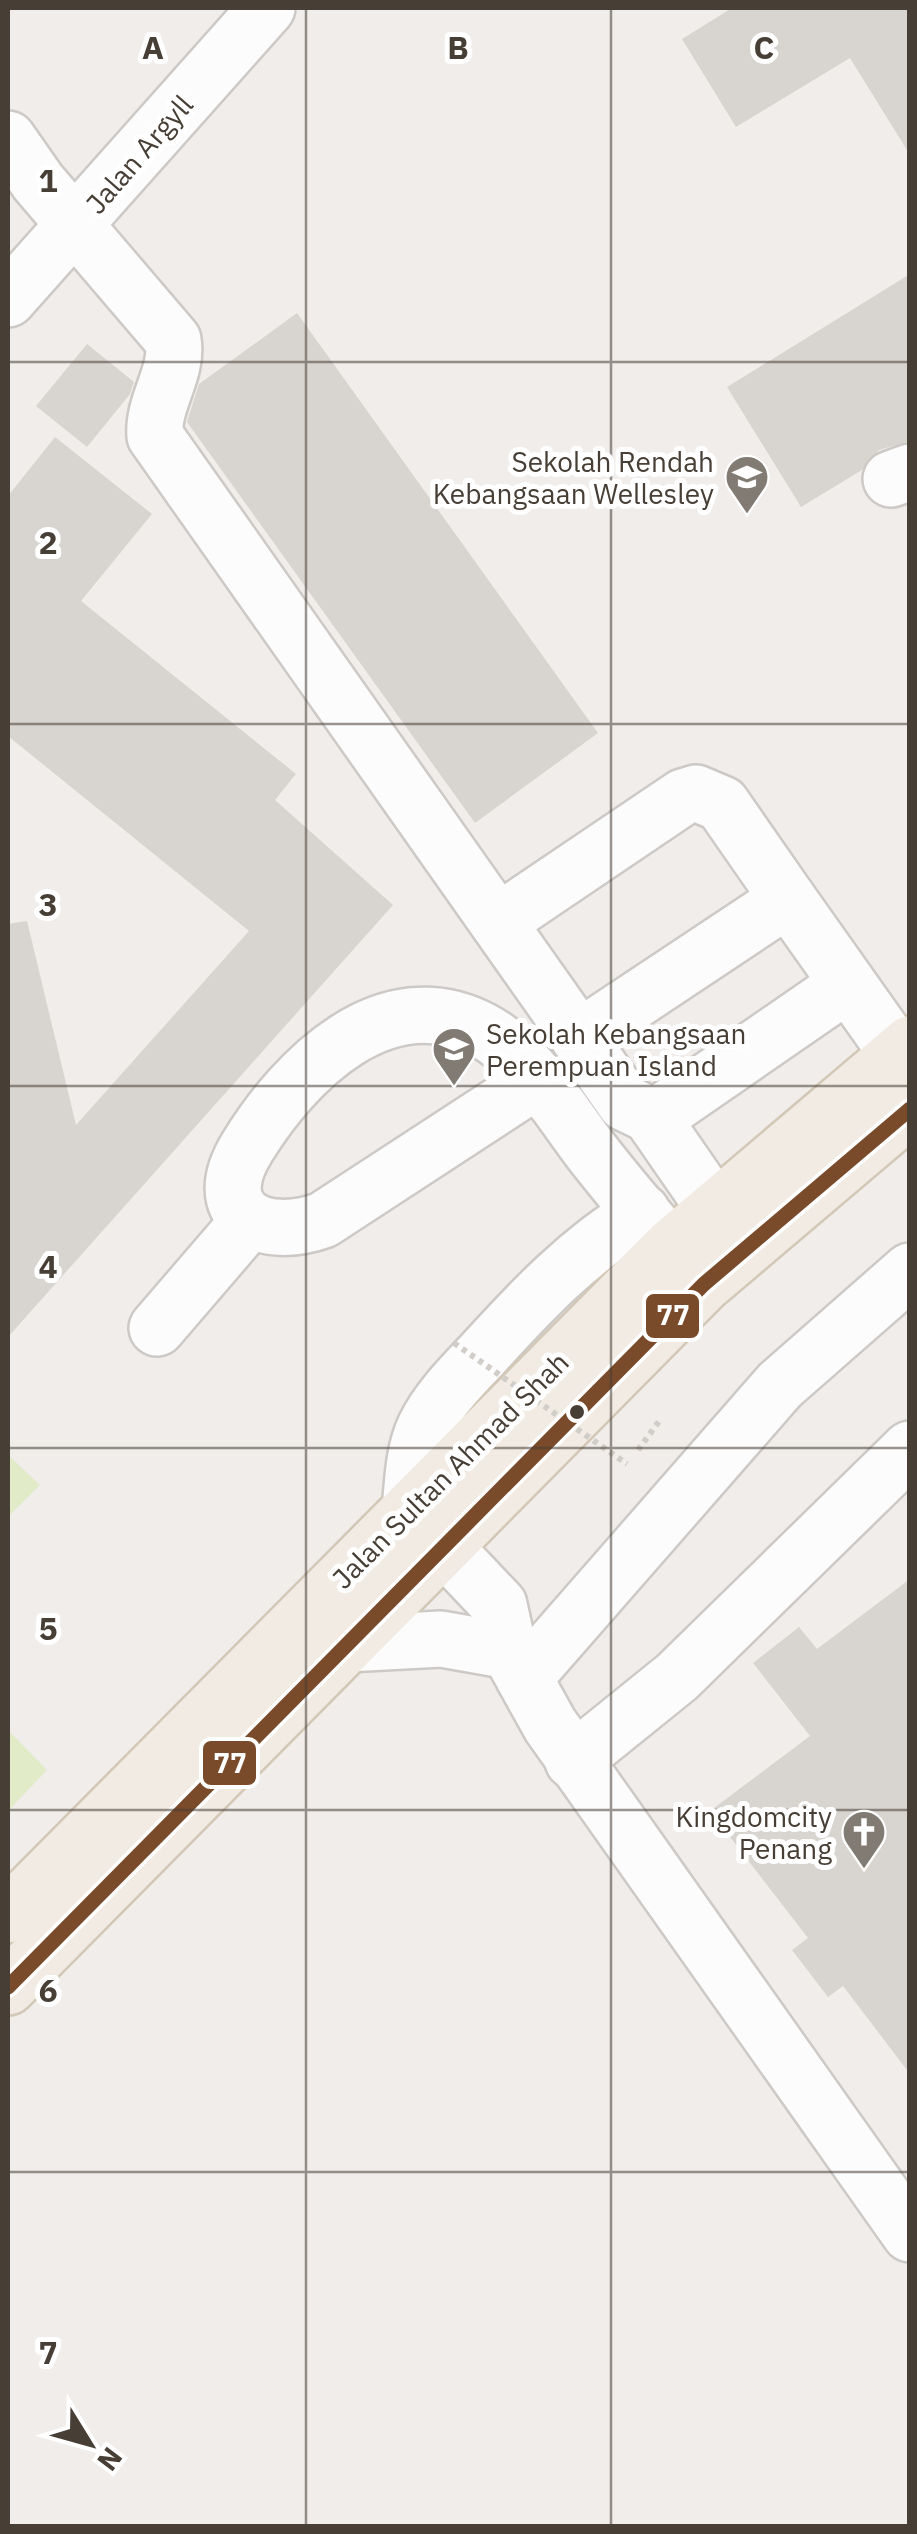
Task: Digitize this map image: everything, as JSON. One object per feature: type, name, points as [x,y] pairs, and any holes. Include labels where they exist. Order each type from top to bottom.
[{"type":"main road","name":"Jalan Sultan Ahmad Shah","points":[[8,1914],[427,1528],[672,1248],[903,1049]]},
{"type":"main road","name":"Jalan Sultan Ahmad Shah","points":[[672,1248],[910,1109]]},
{"type":"main road","name":"Jalan Sultan Ahmad Shah","points":[[8,1987],[347,1644],[427,1528]]},
{"type":"street","name":"Jalan Argyll","points":[[8,299],[267,8]]},
{"type":"street","points":[[8,139],[173,340],[175,352],[154,420],[155,436],[625,1104],[650,1115],[715,1209]]},
{"type":"street","points":[[498,922],[683,797],[696,793],[722,804],[848,984],[903,1049]]},
{"type":"street","points":[[580,1038],[788,900]]},
{"type":"street","points":[[650,1115],[664,1110],[848,984]]},
{"type":"street","points":[[249,1221],[231,1190],[246,1148],[294,1084],[365,1028],[401,1016],[457,1020],[504,1045],[672,1248]]},
{"type":"street","points":[[249,1221],[298,1229],[323,1220],[536,1081]]},
{"type":"street","points":[[156,1328],[249,1221]]},
{"type":"street","points":[[672,1248],[603,1236],[536,1294],[452,1388],[426,1424],[416,1451],[427,1528],[499,1605],[517,1665],[574,1761],[910,2234]]},
{"type":"street","points":[[517,1665],[780,1385],[910,1271]]},
{"type":"street","points":[[574,1761],[677,1677],[910,1448]]},
{"type":"street","points":[[347,1644],[441,1639],[517,1665]]},
{"type":"path","points":[[454,1343],[627,1464],[666,1411]]},
{"type":"green space","points":[[8,1455],[40,1485],[8,1517]]},
{"type":"green space","points":[[8,1730],[47,1770],[8,1811]]},
{"type":"building","points":[[732,8],[910,8],[910,155],[850,58],[736,127],[682,39]]},
{"type":"building","points":[[910,274],[910,441],[879,450],[862,470],[801,507],[727,387]]},
{"type":"building","points":[[297,313],[598,733],[475,823],[187,422],[199,384]]},
{"type":"building","points":[[87,344],[134,382],[130,394],[87,447],[36,406]]},
{"type":"building","points":[[55,437],[152,514],[81,601],[296,774],[275,800],[393,905],[8,1337],[8,924],[27,921],[76,1125],[249,931],[8,736],[8,496]]},
{"type":"building","points":[[910,1579],[910,2074],[843,1986],[828,1997],[792,1950],[808,1938],[710,1811],[810,1736],[753,1663],[799,1627],[817,1649]]},
{"type":"transit line","name":"77","points":[[8,1987],[704,1284],[910,1109]]},
{"type":"place","name":"Sekolah Rendah Kebangsaan Wellesley","points":[[747,515]]},
{"type":"place","name":"Sekolah Kebangsaan Perempuan Island","points":[[454,1087]]},
{"type":"place","name":"Kingdomcity Penang","points":[[864,1870]]}]
